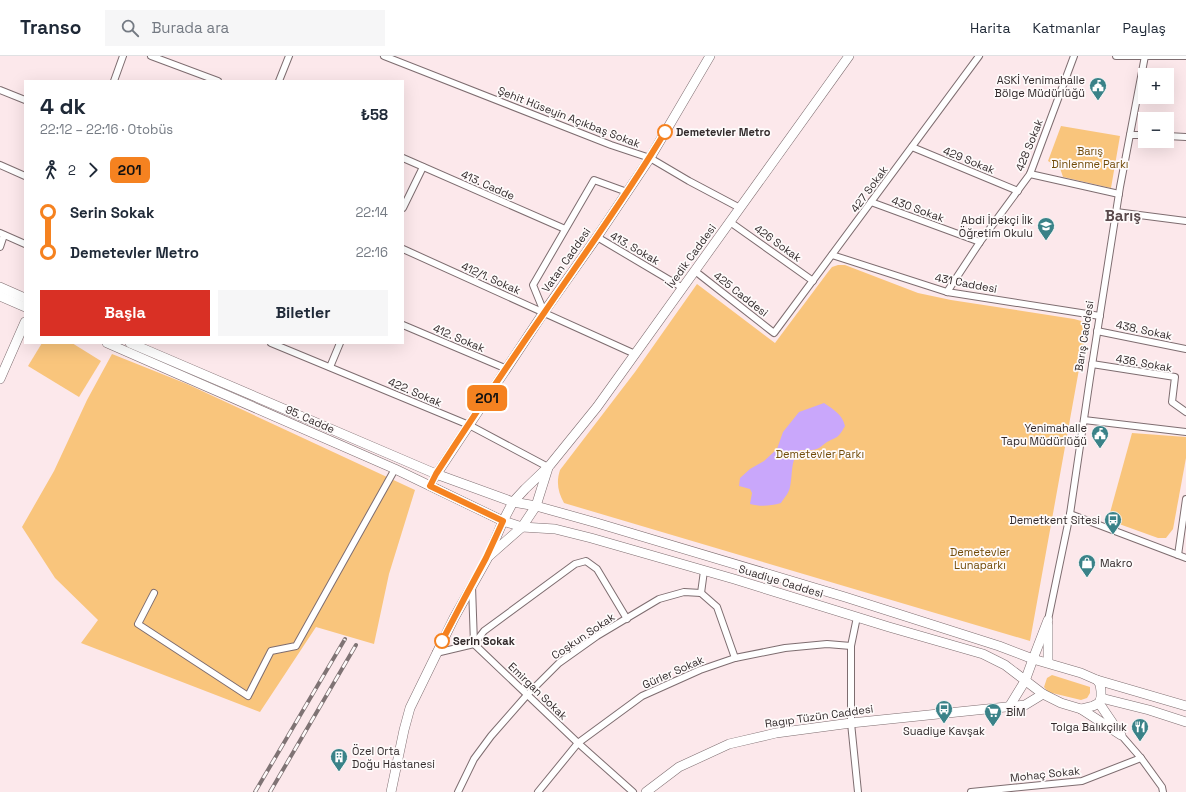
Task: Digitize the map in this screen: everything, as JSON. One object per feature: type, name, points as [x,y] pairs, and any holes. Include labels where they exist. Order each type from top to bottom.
[{"type":"main road","name":"Vatan Caddesi","points":[[430,486],[436,474],[468,425],[650,158],[710,56]]},
{"type":"main road","name":"İvedik Caddesi","points":[[391,792],[402,736],[410,708],[436,653],[486,558],[513,502],[524,489],[548,467],[596,407],[850,56]]},
{"type":"main road","points":[[0,287],[24,298]]},
{"type":"main road","points":[[0,296],[24,307]]},
{"type":"main road","points":[[0,379],[24,324]]},
{"type":"main road","name":"95. Cadde","points":[[109,344],[395,470],[503,521]]},
{"type":"main road","name":"95. Cadde","points":[[132,344],[436,474],[513,502]]},
{"type":"main road","name":"İvedik Caddesi","points":[[486,558],[522,527],[536,506],[548,467]]},
{"type":"main road","points":[[513,502],[536,506]]},
{"type":"main road","name":"Suadiye Caddesi","points":[[536,506],[845,597],[1000,646],[1033,659],[1048,662],[1097,680],[1186,706]]},
{"type":"main road","points":[[503,521],[522,527]]},
{"type":"main road","name":"Suadiye Caddesi","points":[[522,527],[555,529],[704,571],[983,654],[1005,665],[1043,694],[1060,703],[1082,709]]},
{"type":"main road","name":"Barış Caddesi","points":[[1033,659],[1048,620]]},
{"type":"main road","name":"Barış Caddesi","points":[[1048,620],[1048,662]]},
{"type":"main road","points":[[1009,707],[1025,681],[1033,659]]},
{"type":"main road","points":[[1097,680],[1100,684],[1100,700],[1121,735]]},
{"type":"main road","name":"Ragıp Tüzün Caddesi","points":[[646,792],[679,767],[729,744],[776,733],[851,723],[1009,707],[1024,704],[1043,694]]},
{"type":"main road","points":[[1082,709],[1093,706],[1100,700]]},
{"type":"main road","points":[[1100,700],[1149,710],[1186,722]]},
{"type":"main road","points":[[1082,709],[1121,735]]},
{"type":"street","points":[[114,80],[123,56]]},
{"type":"street","points":[[151,56],[215,80]]},
{"type":"street","points":[[279,80],[289,56]]},
{"type":"street","name":"Şehit Hüseyin Açıkbaş Sokak","points":[[384,56],[612,145],[650,158],[740,208]]},
{"type":"street","name":"427 Sokak","points":[[774,333],[979,56]]},
{"type":"street","name":"428 Sokak","points":[[947,292],[980,242],[1030,174],[1074,56]]},
{"type":"street","points":[[1116,56],[1186,56]]},
{"type":"street","name":"Barış Caddesi","points":[[1048,620],[1070,514],[1116,212],[1145,56]]},
{"type":"street","points":[[0,90],[24,100]]},
{"type":"street","points":[[1130,135],[1138,135]]},
{"type":"street","points":[[1174,136],[1186,137]]},
{"type":"street","name":"429 Sokak","points":[[912,147],[1018,191]]},
{"type":"street","name":"413. Cadde","points":[[404,158],[565,229]]},
{"type":"street","points":[[0,165],[24,176]]},
{"type":"street","points":[[404,206],[423,167]]},
{"type":"street","points":[[1030,174],[1119,194]]},
{"type":"street","points":[[544,312],[533,285],[594,180],[627,192]]},
{"type":"street","name":"430 Sokak","points":[[871,202],[980,242]]},
{"type":"street","points":[[1116,212],[1186,221]]},
{"type":"street","name":"426 Sokak","points":[[730,222],[813,281]]},
{"type":"street","points":[[0,247],[2,234],[24,244]]},
{"type":"street","name":"413. Sokak","points":[[597,237],[683,288]]},
{"type":"street","name":"412/1. Sokak","points":[[404,249],[635,354]]},
{"type":"street","name":"431 Caddesi","points":[[832,255],[947,292],[1100,316]]},
{"type":"street","name":"425 Caddesi","points":[[695,271],[774,333]]},
{"type":"street","name":"412. Sokak","points":[[404,325],[507,369]]},
{"type":"street","name":"438. Sokak","points":[[1097,331],[1186,349]]},
{"type":"street","name":"422. Sokak","points":[[273,344],[468,425],[548,467]]},
{"type":"street","points":[[330,367],[340,344]]},
{"type":"street","name":"436. Sokak","points":[[1092,364],[1176,377],[1172,402],[1186,412]]},
{"type":"street","points":[[1084,420],[1186,432]]},
{"type":"street","points":[[154,593],[138,624],[248,696],[272,651],[296,646],[395,470]]},
{"type":"street","points":[[1178,555],[1186,499]]},
{"type":"street","points":[[1070,514],[1186,558]]},
{"type":"street","points":[[436,653],[474,644],[484,631],[575,564],[586,562],[597,569],[627,619]]},
{"type":"street","points":[[704,571],[701,592],[717,607],[735,658]]},
{"type":"street","points":[[472,584],[474,644]]},
{"type":"street","name":"Coşkun Sokak","points":[[458,792],[478,753],[491,736],[526,695],[559,663],[597,636],[659,599],[684,592],[701,592]]},
{"type":"street","points":[[857,617],[851,646],[851,723],[858,792]]},
{"type":"street","name":"Emirgan Sokak","points":[[474,644],[526,695],[633,792]]},
{"type":"street","name":"Gürler Sokak","points":[[538,792],[578,743],[642,696],[700,670],[735,658],[785,648],[827,644],[851,646]]},
{"type":"street","points":[[1121,735],[1141,758],[1162,787],[1163,792]]},
{"type":"street","name":"Mohaç Sokak","points":[[971,792],[1082,782],[1141,758]]},
{"type":"green space","name":"Barış Dinlenme Parkı","points":[[1061,126],[1120,136],[1111,188],[1063,177],[1060,168],[1048,161]]},
{"type":"green space","name":"Demetevler Parkı","points":[[845,265],[918,293],[951,300],[1074,319],[1085,322],[1087,325],[1030,641],[564,503],[558,487],[560,470],[635,372],[697,284],[775,343],[832,267]]},
{"type":"green space","points":[[41,344],[74,344],[101,361],[79,397],[28,366]]},
{"type":"green space","points":[[112,354],[187,384],[415,490],[389,574],[374,644],[316,627],[260,712],[81,643],[98,620],[55,578],[22,527],[54,471],[87,400]]},
{"type":"green space","points":[[1132,433],[1186,437],[1186,458],[1173,529],[1166,538],[1158,538],[1108,520]]},
{"type":"green space","points":[[1052,675],[1090,687],[1090,693],[1087,698],[1081,700],[1048,692],[1044,687],[1047,678]]},
{"type":"shaded area","points":[[824,403],[842,418],[845,426],[841,433],[817,449],[800,450],[793,463],[788,493],[781,503],[766,506],[750,504],[752,493],[750,489],[739,486],[740,478],[750,469],[764,461],[777,449],[783,432],[799,412]]},
{"type":"railway","points":[[255,792],[345,639]]},
{"type":"railway","points":[[270,792],[356,645]]},
{"type":"bus line","name":"201","points":[[442,641],[486,558],[503,521],[430,486],[436,474],[544,312],[650,158],[665,132]]},
{"type":"place","name":"ASKİ Yenimahalle Bölge Müdürlüğü","points":[[1098,101]]},
{"type":"place","name":"Demetevler Metro","points":[[665,132]]},
{"type":"place","name":"Abdi İpekçi İlk Öğretim Okulu","points":[[1046,241]]},
{"type":"place","name":"Yenimahalle Tapu Müdürlüğü","points":[[1100,449]]},
{"type":"place","name":"Demetkent Sitesi","points":[[1113,535]]},
{"type":"place","name":"Makro","points":[[1087,578]]},
{"type":"place","name":"Serin Sokak","points":[[442,641]]},
{"type":"place","name":"Suadiye Kavşak","points":[[944,724]]},
{"type":"place","name":"BİM","points":[[993,727]]},
{"type":"place","name":"Tolga Balıkçilık","points":[[1140,742]]},
{"type":"place","name":"Özel Orta Doğu Hastanesi","points":[[339,772]]},
{"type":"district","name":"Barış","points":[[1123,215]]},
{"type":"park label","name":"Demetevler Lunaparkı","points":[[980,558]]}]
